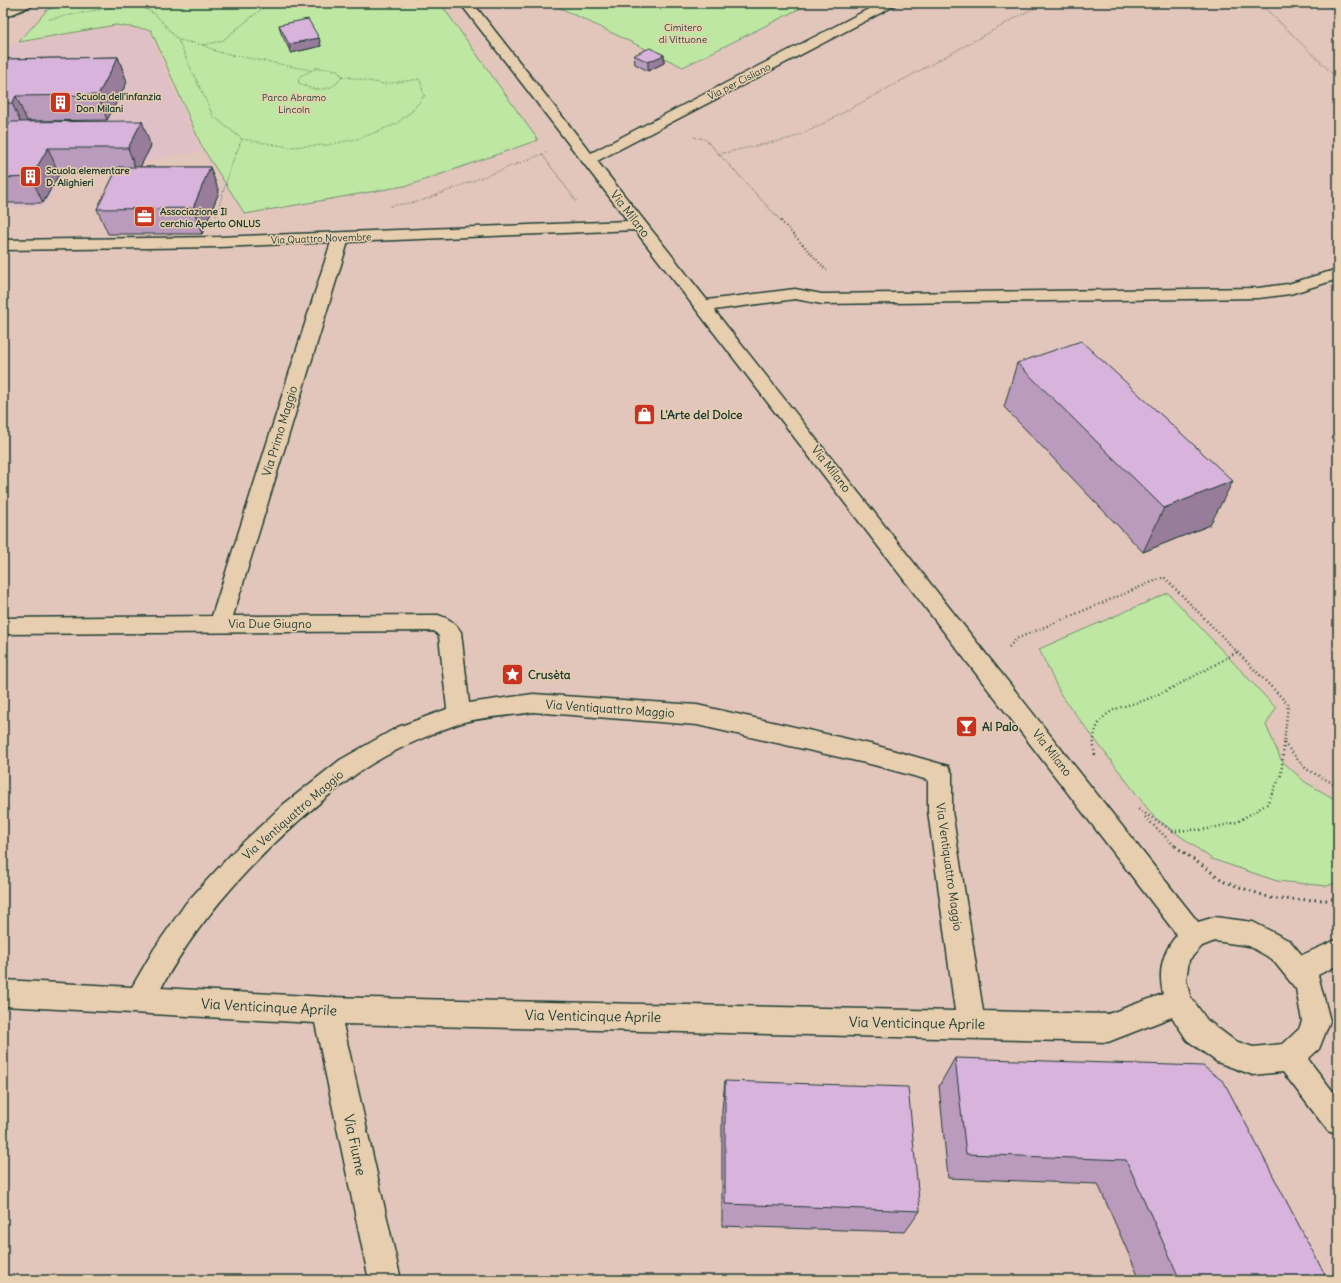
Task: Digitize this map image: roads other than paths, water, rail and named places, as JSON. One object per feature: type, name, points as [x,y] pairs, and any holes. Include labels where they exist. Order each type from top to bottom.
[{"type":"street","points":[[3,14],[27,3]]},
{"type":"street","name":"Via Milano","points":[[466,3],[701,306],[981,661],[1193,936]]},
{"type":"street","name":"Via per Cisliano","points":[[588,160],[890,3]]},
{"type":"street","points":[[1335,3],[1338,6]]},
{"type":"street","name":"Via Quattro Novembre","points":[[3,245],[203,242],[639,225]]},
{"type":"street","name":"Via Primo Maggio","points":[[220,624],[341,237]]},
{"type":"street","points":[[701,306],[795,294],[822,299],[1258,293],[1290,289],[1338,274]]},
{"type":"street","name":"Via Due Giugno","points":[[3,626],[438,623],[450,632],[460,714]]},
{"type":"street","name":"Via Ventiquattro Maggio","points":[[139,1001],[163,958],[195,912],[244,858],[293,812],[348,767],[406,734],[460,714],[533,703],[697,715],[852,750],[940,774],[940,812],[971,1025]]},
{"type":"street","points":[[1214,929],[1253,934],[1281,950],[1298,970],[1308,984],[1316,1021],[1309,1039],[1289,1057],[1253,1061],[1227,1052],[1197,1030],[1178,1001],[1173,980],[1177,955],[1193,936],[1214,929]]},
{"type":"street","points":[[1298,970],[1338,952]]},
{"type":"street","name":"Via Venticinque Aprile","points":[[3,994],[326,1010],[1108,1028],[1178,1001]]},
{"type":"street","name":"Via Fiume","points":[[326,1010],[385,1280]]},
{"type":"street","points":[[1289,1057],[1338,1121]]},
{"type":"place","name":"Scuola dell'infanzia Don Milani","points":[[60,102]]},
{"type":"place","name":"Scuola elementare D. Alighieri","points":[[31,176]]},
{"type":"place","name":"Associazione Il cerchio Aperto ONLUS","points":[[145,217]]},
{"type":"place","name":"L'Arte del Dolce","points":[[645,415]]},
{"type":"place","name":"Crusèta","points":[[512,675]]},
{"type":"place","name":"Al Palo","points":[[967,727]]},
{"type":"park label","name":"Cimitero di Vittuone","points":[[683,32]]},
{"type":"park label","name":"Parco Abramo Lincoln","points":[[294,102]]}]
